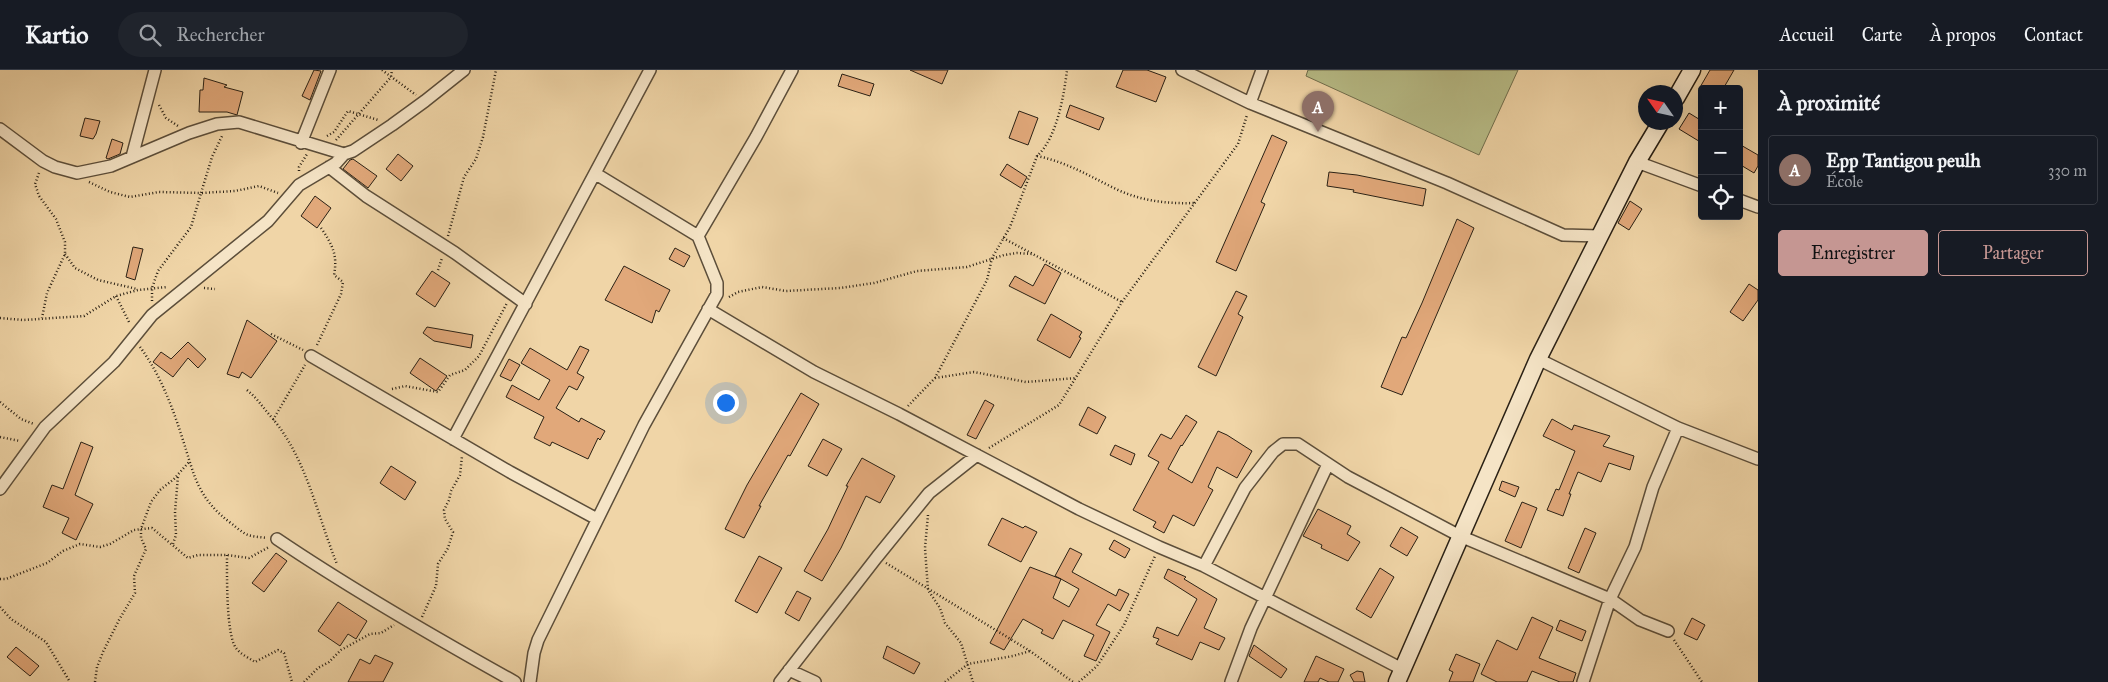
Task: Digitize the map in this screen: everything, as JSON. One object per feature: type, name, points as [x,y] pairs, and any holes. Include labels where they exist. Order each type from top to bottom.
[{"type":"main road","points":[[1683,86],[1692,70]]},
{"type":"main road","points":[[1400,676],[1538,359],[1637,162],[1656,130]]},
{"type":"street","points":[[132,157],[155,70]]},
{"type":"street","points":[[306,144],[330,70]]},
{"type":"street","points":[[0,129],[44,161],[55,167],[77,173],[111,166],[189,133],[227,123],[239,122],[281,134],[306,144],[344,154],[353,151],[392,125],[426,101],[464,70]]},
{"type":"street","points":[[453,439],[650,70]]},
{"type":"street","points":[[698,236],[731,181],[792,70]]},
{"type":"street","points":[[1182,70],[1250,103],[1447,183],[1563,235],[1600,236]]},
{"type":"street","points":[[1250,103],[1262,70]]},
{"type":"street","points":[[0,489],[45,427],[114,362],[152,315],[268,221],[299,185],[336,164],[344,154]]},
{"type":"street","points":[[1637,162],[1698,185]]},
{"type":"street","points":[[329,167],[366,196],[445,246],[526,304]]},
{"type":"street","points":[[530,682],[538,640],[644,425],[717,294],[717,283],[698,236],[596,174]]},
{"type":"street","points":[[1743,201],[1758,207]]},
{"type":"street","points":[[710,305],[814,372],[899,414],[1079,509],[1204,566],[1266,599],[1400,676]]},
{"type":"street","points":[[311,356],[453,439],[597,518]]},
{"type":"street","points":[[1538,359],[1678,428],[1758,459]]},
{"type":"street","points":[[1583,682],[1610,599],[1636,547],[1653,487],[1678,428]]},
{"type":"street","points":[[1204,566],[1245,488],[1273,452],[1283,444],[1298,444],[1348,477],[1460,536],[1610,599],[1640,620],[1668,631]]},
{"type":"street","points":[[780,682],[929,493],[977,455]]},
{"type":"street","points":[[1231,682],[1251,628],[1328,464]]},
{"type":"street","points":[[277,539],[335,578],[417,628],[515,682]]},
{"type":"street","points":[[790,670],[815,682]]},
{"type":"path","points":[[382,70],[426,101]]},
{"type":"path","points":[[328,150],[391,78],[392,70]]},
{"type":"path","points":[[438,270],[464,177],[476,159],[483,137],[496,70]]},
{"type":"path","points":[[899,414],[935,378],[987,280],[992,258],[1010,227],[1037,156],[1042,152],[1055,124],[1064,98],[1067,70]]},
{"type":"path","points":[[158,101],[166,118],[189,133]]},
{"type":"path","points":[[977,455],[1060,405],[1122,302],[1238,144],[1250,103]]},
{"type":"path","points":[[299,185],[300,167],[306,144],[334,132],[348,110],[392,125]]},
{"type":"path","points":[[152,315],[152,288],[158,271],[191,227],[212,157],[227,123]]},
{"type":"path","points":[[1037,156],[1057,160],[1120,191],[1157,202],[1194,204]]},
{"type":"path","points":[[42,318],[47,293],[65,254],[65,242],[56,219],[39,196],[35,184],[44,161]]},
{"type":"path","points":[[81,178],[110,192],[130,197],[160,192],[201,193],[235,191],[259,186],[288,196]]},
{"type":"path","points":[[273,420],[311,356],[341,294],[343,282],[334,275],[336,255],[321,228]]},
{"type":"path","points":[[1003,238],[1122,302]]},
{"type":"path","points":[[710,305],[738,292],[762,287],[786,291],[840,288],[874,283],[917,271],[967,268],[992,258],[1017,253],[1033,254]]},
{"type":"path","points":[[65,254],[75,268],[98,280],[138,290]]},
{"type":"path","points":[[0,318],[23,320],[84,316],[116,296],[152,288],[176,286],[214,289]]},
{"type":"path","points":[[376,394],[405,386],[438,392],[450,375],[465,370],[479,356],[512,293]]},
{"type":"path","points":[[116,296],[139,345],[152,364],[167,398],[189,461],[207,502],[247,535],[277,539]]},
{"type":"path","points":[[271,334],[297,346],[311,356]]},
{"type":"path","points":[[935,378],[974,372],[1026,382],[1076,378]]},
{"type":"path","points":[[247,390],[257,398],[283,430],[302,467],[338,566]]},
{"type":"path","points":[[0,402],[21,419],[45,427]]},
{"type":"path","points":[[0,437],[33,444]]},
{"type":"path","points":[[417,628],[436,586],[438,564],[448,548],[453,532],[445,519],[444,510],[451,491],[460,475],[465,445]]},
{"type":"path","points":[[95,682],[97,667],[103,652],[119,620],[136,593],[134,576],[146,549],[141,538],[141,530],[151,502],[160,490],[189,461]]},
{"type":"path","points":[[173,544],[176,535],[175,512],[178,474]]},
{"type":"path","points":[[929,493],[925,548],[928,590],[940,608],[945,623],[960,643],[973,682]]},
{"type":"path","points":[[0,579],[6,579],[48,563],[63,551],[80,544],[100,547],[110,544],[134,530],[152,528],[188,558],[198,555],[227,555],[249,558],[266,549],[277,539]]},
{"type":"path","points":[[1079,682],[1097,666],[1124,624],[1159,547]]},
{"type":"path","points":[[227,555],[226,594],[229,608],[230,633],[235,647],[255,662],[278,650],[284,653],[292,682]]},
{"type":"path","points":[[877,557],[928,590],[1030,650],[1073,682]]},
{"type":"path","points":[[0,607],[10,619],[46,642],[70,682]]},
{"type":"path","points":[[304,682],[341,650],[370,634],[381,633],[404,620]]},
{"type":"path","points":[[1668,631],[1702,682]]},
{"type":"path","points":[[945,682],[968,664],[1013,656],[1030,650]]},
{"type":"green space","points":[[1308,70],[1518,70],[1479,155],[1306,76]]},
{"type":"building","points":[[314,70],[321,71],[310,100],[302,96]]},
{"type":"building","points":[[910,70],[948,70],[942,84]]},
{"type":"building","points":[[1123,70],[1147,70],[1166,77],[1156,102],[1116,87]]},
{"type":"building","points":[[1710,70],[1734,70],[1725,85],[1701,85]]},
{"type":"building","points":[[842,74],[874,84],[870,96],[838,86]]},
{"type":"building","points":[[204,78],[227,85],[224,87],[243,92],[237,115],[227,112],[199,112],[200,90],[203,90]]},
{"type":"building","points":[[1070,105],[1104,118],[1099,130],[1066,117]]},
{"type":"building","points":[[1019,111],[1038,118],[1028,145],[1009,138]]},
{"type":"building","points":[[1689,113],[1698,119],[1698,141],[1681,130],[1683,130],[1683,123]]},
{"type":"building","points":[[85,118],[100,121],[93,139],[80,136]]},
{"type":"building","points":[[1272,135],[1287,142],[1261,202],[1265,204],[1236,271],[1216,262]]},
{"type":"building","points":[[112,139],[123,143],[120,154],[108,159],[106,158]]},
{"type":"building","points":[[1743,146],[1758,155],[1758,166],[1754,173],[1743,166]]},
{"type":"building","points":[[398,154],[413,166],[401,181],[386,169]]},
{"type":"building","points":[[353,159],[377,176],[368,188],[343,169]]},
{"type":"building","points":[[1007,164],[1027,177],[1021,188],[1000,175]]},
{"type":"building","points":[[1329,172],[1357,175],[1426,189],[1423,206],[1353,192],[1354,190],[1327,186]]},
{"type":"building","points":[[315,196],[331,208],[317,228],[301,216]]},
{"type":"building","points":[[1630,201],[1642,209],[1629,230],[1618,223]]},
{"type":"building","points":[[1457,219],[1474,228],[1402,395],[1381,387],[1402,337],[1406,338],[1422,303]]},
{"type":"building","points":[[133,247],[143,249],[135,280],[126,277]]},
{"type":"building","points":[[675,248],[690,256],[684,267],[669,259]]},
{"type":"building","points":[[1045,264],[1061,273],[1045,304],[1009,286],[1015,276],[1033,286]]},
{"type":"building","points":[[624,266],[670,290],[659,312],[656,310],[652,323],[605,300]]},
{"type":"building","points":[[432,271],[450,283],[435,307],[416,294]]},
{"type":"building","points":[[1749,284],[1758,290],[1758,300],[1743,321],[1730,312]]},
{"type":"building","points":[[1236,291],[1247,296],[1238,314],[1243,317],[1216,376],[1198,367]]},
{"type":"building","points":[[1051,314],[1082,332],[1079,337],[1081,338],[1070,358],[1037,340]]},
{"type":"building","points":[[247,320],[277,341],[251,378],[242,372],[239,378],[227,374]]},
{"type":"building","points":[[427,327],[473,335],[471,348],[434,341],[423,333]]},
{"type":"building","points":[[188,342],[206,359],[198,368],[188,358],[173,377],[153,362],[161,352],[171,359]]},
{"type":"building","points":[[580,346],[589,350],[577,373],[584,377],[577,390],[569,386],[556,408],[579,422],[581,418],[605,431],[600,440],[598,438],[588,459],[552,442],[550,446],[534,438],[544,417],[506,397],[512,385],[539,400],[550,380],[521,363],[530,348],[567,370]]},
{"type":"building","points":[[420,358],[447,376],[436,391],[410,373]]},
{"type":"building","points":[[509,359],[520,365],[511,381],[500,376]]},
{"type":"building","points":[[801,393],[819,404],[759,506],[761,506],[744,538],[725,529],[747,485]]},
{"type":"building","points":[[985,400],[994,405],[976,439],[967,435]]},
{"type":"building","points":[[1088,407],[1106,417],[1097,434],[1079,425]]},
{"type":"building","points":[[1186,415],[1197,422],[1181,445],[1168,469],[1192,483],[1218,431],[1252,451],[1237,478],[1217,467],[1208,487],[1213,490],[1194,526],[1173,515],[1164,533],[1153,527],[1156,522],[1133,510],[1159,462],[1148,456],[1161,434],[1171,439]]},
{"type":"building","points":[[1552,419],[1572,430],[1574,425],[1610,436],[1603,446],[1634,456],[1630,470],[1609,463],[1601,482],[1578,472],[1563,516],[1547,510],[1556,489],[1559,490],[1575,451],[1543,436]]},
{"type":"building","points":[[823,439],[842,449],[827,476],[808,466]]},
{"type":"building","points":[[81,442],[93,447],[75,495],[93,504],[76,540],[62,533],[69,518],[43,507],[52,485],[63,489]]},
{"type":"building","points":[[1115,445],[1135,454],[1131,465],[1110,455]]},
{"type":"building","points":[[862,458],[895,476],[880,503],[866,496],[841,548],[822,581],[804,571],[828,529],[848,486],[846,486]]},
{"type":"building","points":[[391,466],[416,482],[405,500],[380,483]]},
{"type":"building","points":[[1502,481],[1519,487],[1515,497],[1499,490]]},
{"type":"building","points":[[1522,502],[1537,508],[1521,548],[1505,541]]},
{"type":"building","points":[[1318,509],[1351,526],[1347,534],[1360,542],[1348,561],[1321,548],[1322,545],[1303,536]]},
{"type":"building","points":[[1002,518],[1037,532],[1021,562],[988,545]]},
{"type":"building","points":[[1401,527],[1418,537],[1407,556],[1390,546]]},
{"type":"building","points":[[1585,528],[1596,533],[1579,573],[1568,568]]},
{"type":"building","points":[[1114,540],[1130,549],[1125,558],[1109,549]]},
{"type":"building","points":[[1070,548],[1082,554],[1072,572],[1116,596],[1119,589],[1129,594],[1120,611],[1108,604],[1096,625],[1110,632],[1096,661],[1084,656],[1094,635],[1063,620],[1053,639],[1041,633],[1043,630],[1023,619],[1004,650],[990,643],[1030,567],[1061,579],[1055,576]],"holes":[[[1061,579],[1079,589],[1069,607],[1053,598]]]},
{"type":"building","points":[[276,553],[287,561],[264,592],[252,583]]},
{"type":"building","points":[[759,556],[782,568],[757,613],[735,601]]},
{"type":"building","points":[[1380,568],[1394,577],[1371,618],[1356,609]]},
{"type":"building","points":[[1168,569],[1186,577],[1184,579],[1217,599],[1204,628],[1225,638],[1219,650],[1200,642],[1192,660],[1156,644],[1159,639],[1153,637],[1157,627],[1178,636],[1197,599],[1164,578]]},
{"type":"building","points":[[797,591],[811,598],[799,621],[785,613]]},
{"type":"building","points":[[338,602],[367,621],[356,639],[348,634],[340,646],[318,631]]},
{"type":"building","points":[[1532,617],[1553,627],[1539,658],[1576,673],[1573,682],[1560,682],[1532,671],[1527,682],[1497,682],[1481,674],[1497,640],[1517,650]]},
{"type":"building","points":[[1692,618],[1705,625],[1697,640],[1684,634]]},
{"type":"building","points":[[1560,620],[1586,631],[1582,641],[1556,630]]},
{"type":"building","points":[[1254,645],[1287,669],[1281,678],[1249,656]]},
{"type":"building","points":[[887,646],[920,663],[914,674],[883,658]]},
{"type":"building","points":[[16,647],[39,666],[30,676],[7,657]]},
{"type":"building","points":[[1456,654],[1480,664],[1473,682],[1449,682],[1453,672],[1449,670]]},
{"type":"building","points":[[375,655],[393,663],[383,682],[348,682],[360,659],[370,664]]},
{"type":"building","points":[[1316,656],[1344,669],[1338,682],[1329,682],[1320,678],[1318,682],[1304,682]]},
{"type":"building","points":[[1357,671],[1363,672],[1365,682],[1354,682],[1350,675]]},
{"type":"place","name":"Epp Tantigou peulh","points":[[1318,132]]}]
